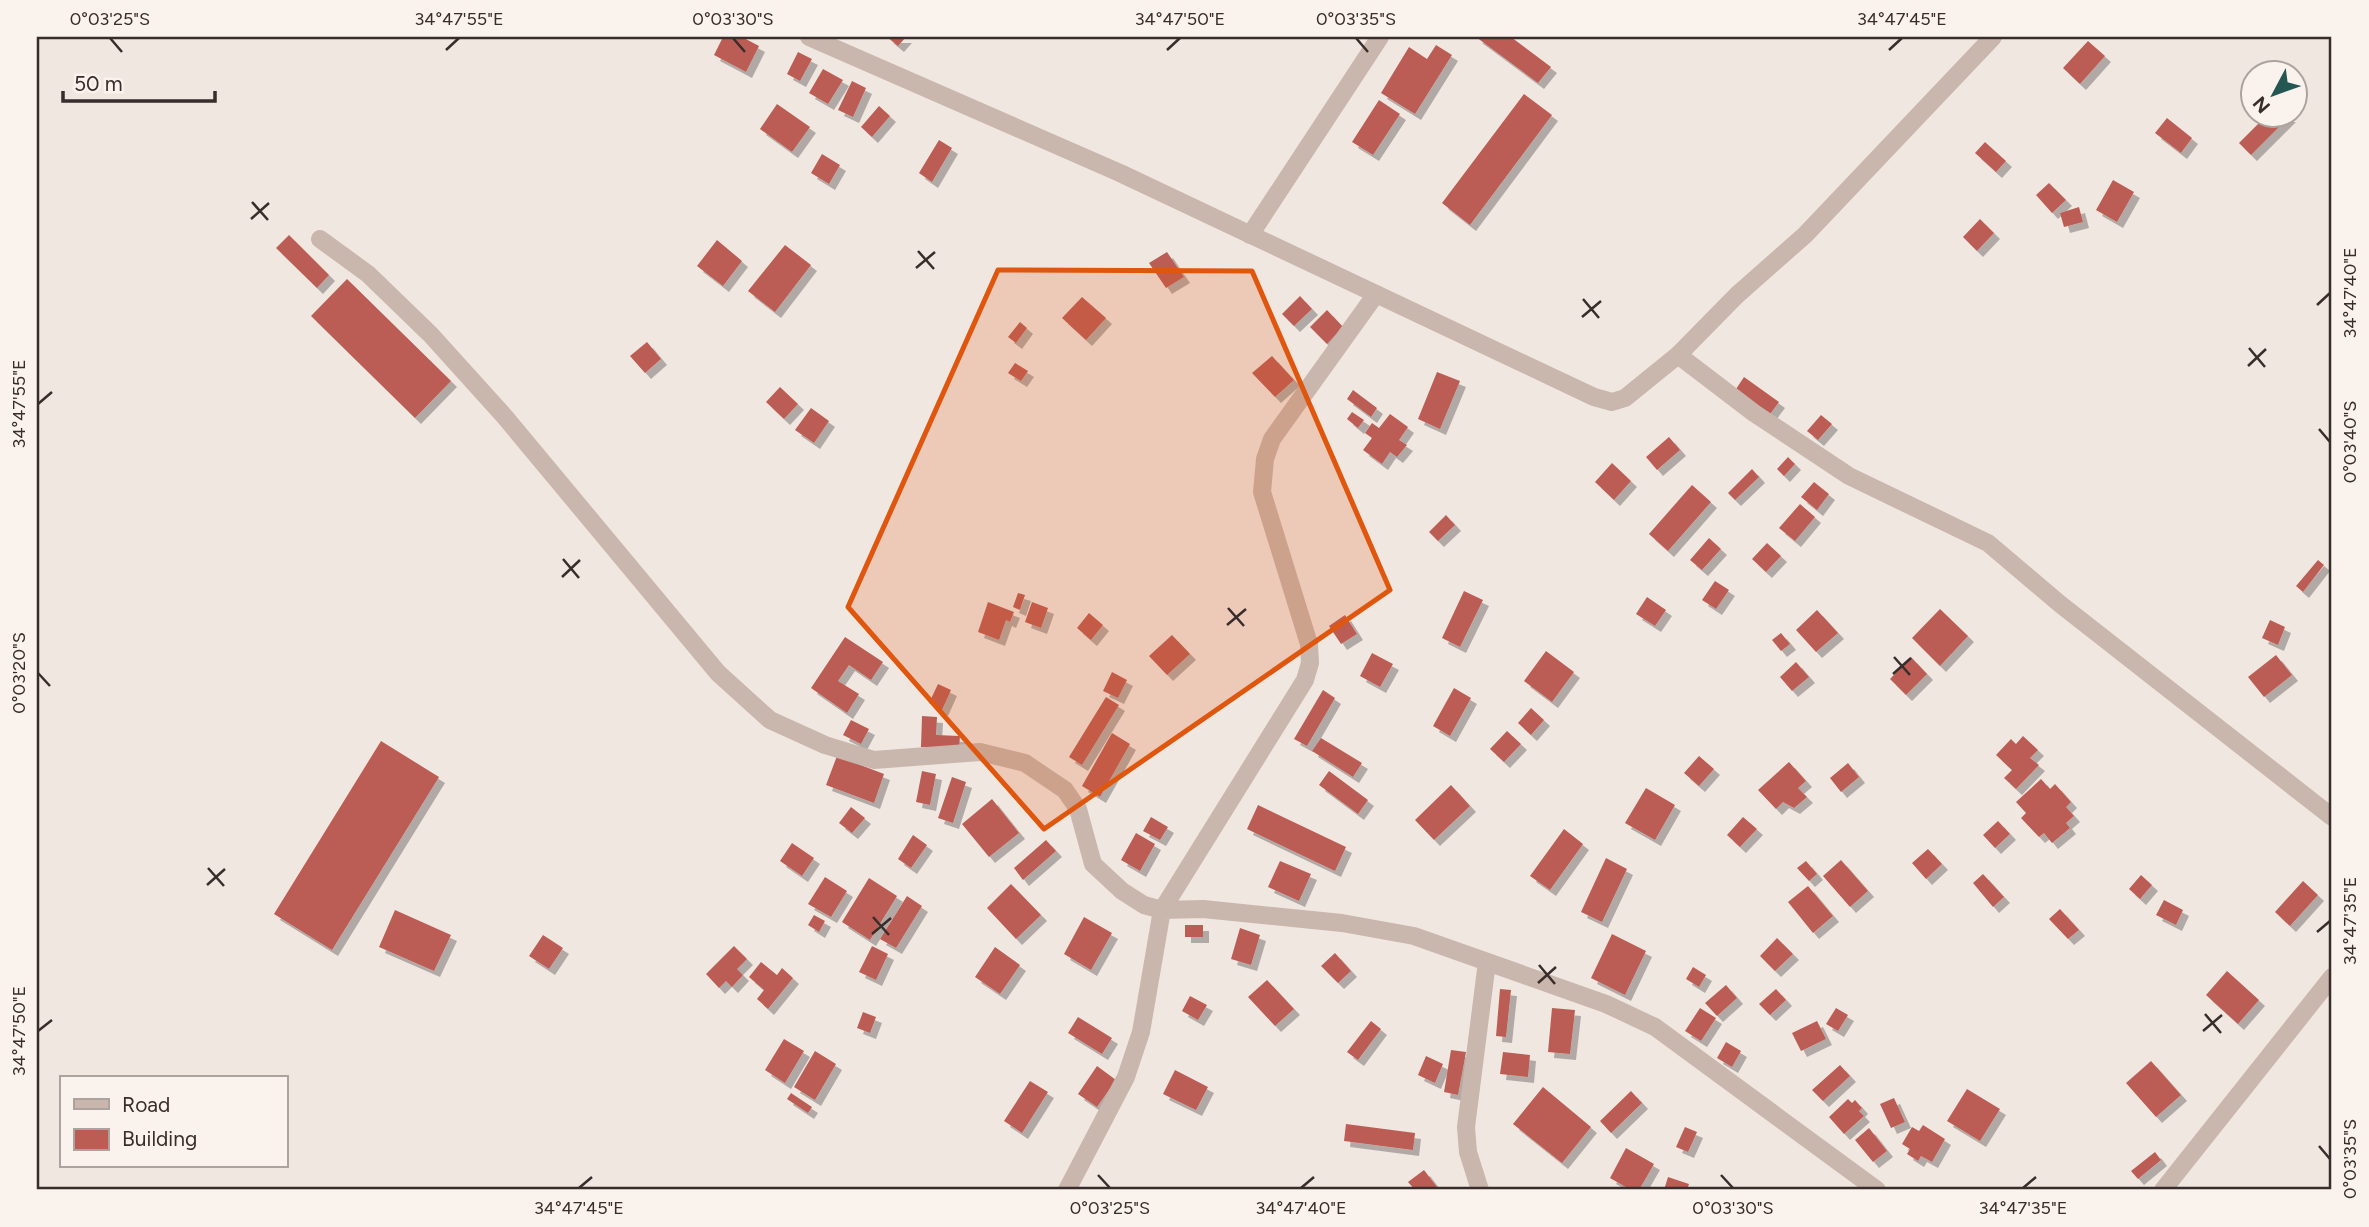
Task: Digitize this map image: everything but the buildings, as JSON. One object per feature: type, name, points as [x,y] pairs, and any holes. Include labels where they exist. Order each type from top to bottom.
[{"type":"street","points":[[809,37],[1108,168],[1594,397],[1612,402],[1625,398],[1678,355],[1737,295],[1805,235],[1993,37]]},
{"type":"street","points":[[1250,235],[1380,37]]},
{"type":"street","points":[[320,239],[368,274],[431,335],[505,417],[718,673],[770,720],[825,745],[874,760],[980,752],[1025,763],[1065,790],[1078,809],[1093,864],[1122,891],[1144,905],[1162,911],[1203,909],[1342,923],[1414,936],[1606,1004],[1654,1027],[1877,1190]]},
{"type":"street","points":[[1067,1190],[1126,1077],[1141,1032],[1162,911],[1305,680],[1310,663],[1309,644],[1262,492],[1265,459],[1272,439],[1376,294]]},
{"type":"street","points":[[1678,355],[1754,413],[1849,476],[1988,543],[2060,604],[2332,817]]},
{"type":"street","points":[[1480,1190],[1468,1152],[1466,1127],[1487,962]]},
{"type":"street","points":[[2163,1190],[2332,977]]},
{"type":"highlighted area","points":[[998,270],[1252,271],[1390,590],[1044,829],[848,607]]}]
